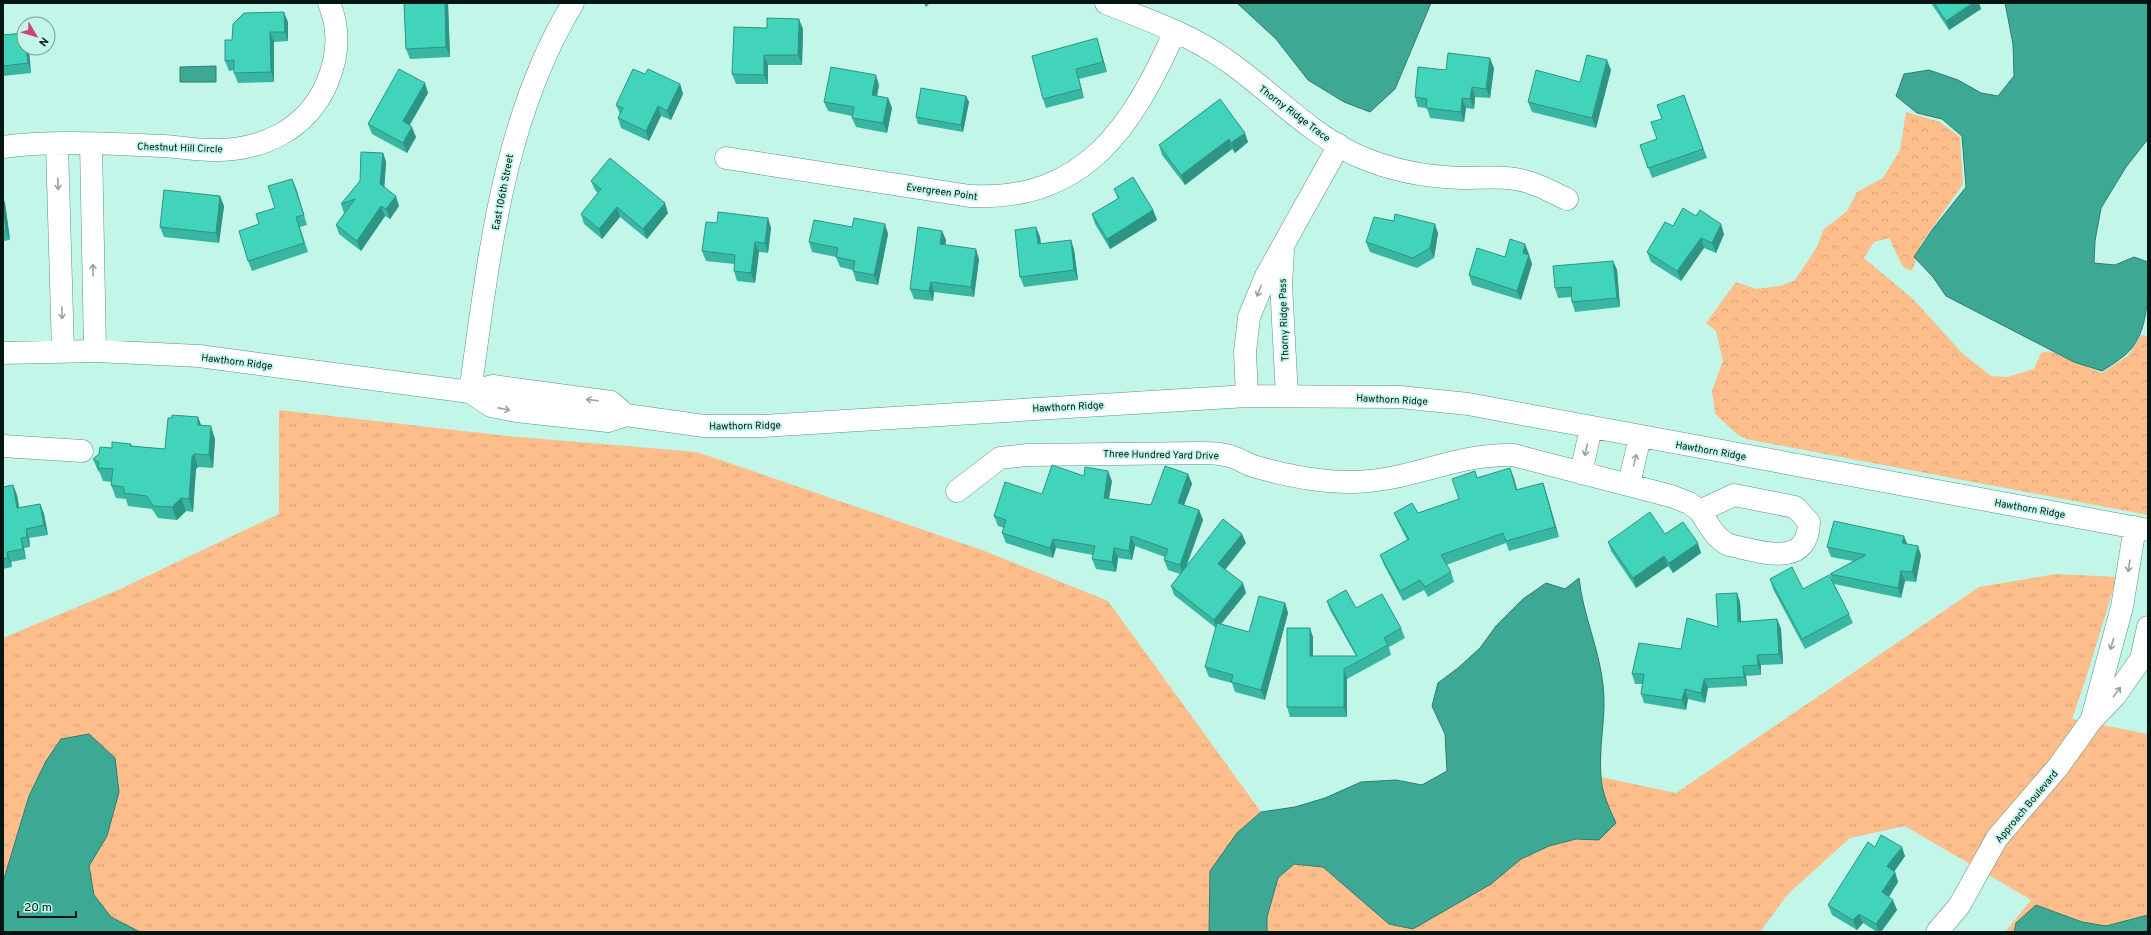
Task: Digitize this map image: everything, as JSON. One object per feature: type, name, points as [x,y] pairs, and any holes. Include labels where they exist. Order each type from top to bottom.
[{"type":"street","name":"Chestnut Hill Circle","points":[[3,147],[20,145],[90,144],[164,146],[212,150],[245,148],[267,142],[288,132],[303,119],[315,105],[332,71],[336,50],[336,30],[329,3]]},
{"type":"street","name":"East 106th Street","points":[[470,392],[500,199],[511,149],[541,67],[573,3]]},
{"type":"street","name":"Thorny Ridge Trace","points":[[1106,3],[1175,31],[1226,60],[1311,127],[1356,154],[1391,168],[1415,174],[1461,178],[1501,178],[1531,182],[1567,200]]},
{"type":"street","name":"Evergreen Point","points":[[726,158],[970,196],[987,197],[1027,193],[1061,180],[1091,159],[1115,137],[1138,106],[1175,31]]},
{"type":"street","points":[[57,144],[63,352]]},
{"type":"street","points":[[90,144],[95,351]]},
{"type":"street","name":"Thorny Ridge Pass","points":[[1247,396],[1245,352],[1249,317],[1266,276],[1339,145]]},
{"type":"street","name":"Thorny Ridge Pass","points":[[1284,244],[1281,284],[1287,396]]},
{"type":"street","name":"Hawthorn Ridge","points":[[3,353],[95,351],[199,356],[470,392],[493,386],[611,402],[626,415],[704,426],[763,426],[1247,396],[1400,397],[1468,404],[1591,428],[2141,528]]},
{"type":"street","points":[[1581,473],[1591,428]]},
{"type":"street","points":[[1629,484],[1640,437]]},
{"type":"street","points":[[3,446],[82,451]]},
{"type":"street","name":"Three Hundred Yard Drive","points":[[957,491],[1000,458],[1076,453],[1201,453],[1226,455],[1253,466],[1322,481],[1350,482],[1403,476],[1469,457],[1493,454],[1513,455],[1629,484],[1689,503],[1700,511]]},
{"type":"street","name":"Approach Boulevard","points":[[2091,721],[2122,607],[2141,528]]},
{"type":"street","name":"Approach Boulevard","points":[[1937,932],[1959,906],[1997,838],[2058,767],[2091,721],[2115,696],[2140,659],[2148,627]]},
{"type":"green space","points":[[1906,112],[1940,122],[1960,137],[1963,184],[1921,244],[1912,271],[1903,267],[1889,238],[1874,242],[1864,258],[1914,300],[1963,354],[1991,376],[2008,377],[2034,369],[2041,353],[2050,351],[2102,373],[2129,355],[2141,335],[2148,336],[2148,515],[1746,439],[1738,435],[1715,414],[1712,391],[1723,361],[1716,331],[1706,323],[1736,282],[1756,289],[1780,286],[1795,280],[1817,247],[1823,230],[1847,211],[1857,192],[1883,178],[1900,150]]},
{"type":"green space","points":[[279,410],[508,436],[697,452],[982,550],[1108,601],[1261,812],[1295,807],[1325,798],[1361,782],[1396,780],[1423,785],[1447,771],[1445,734],[1432,706],[1438,683],[1458,668],[1480,648],[1496,626],[1523,599],[1546,583],[1565,589],[1579,578],[1582,604],[1600,663],[1603,687],[1601,777],[1676,793],[1979,587],[2056,574],[2117,577],[2072,719],[2148,734],[2148,932],[2005,932],[2031,900],[1905,826],[1850,838],[1788,894],[1760,932],[3,932],[3,638],[118,590],[279,514]]},
{"type":"shaded area","points":[[1237,3],[1431,3],[1395,89],[1370,112],[1344,102],[1308,80],[1276,39]]},
{"type":"shaded area","points":[[2005,3],[2148,3],[2148,139],[2126,167],[2101,208],[2095,241],[2094,263],[2115,265],[2134,257],[2148,262],[2146,312],[2139,336],[2133,346],[2125,355],[2102,371],[2074,362],[1946,296],[1933,277],[1914,257],[1932,230],[1966,187],[1962,136],[1942,119],[1917,113],[1896,96],[1904,74],[1929,70],[1958,80],[1981,93],[1998,96],[2014,76],[2013,44]]},
{"type":"shaded area","points":[[216,66],[216,82],[180,82],[180,67]]},
{"type":"shaded area","points":[[1579,578],[1603,685],[1604,708],[1600,765],[1602,783],[1606,800],[1616,823],[1599,840],[1576,839],[1549,846],[1521,859],[1491,884],[1413,929],[1389,924],[1323,867],[1294,864],[1278,878],[1267,917],[1267,932],[1209,932],[1210,871],[1237,833],[1261,812],[1295,807],[1325,798],[1361,782],[1396,780],[1422,785],[1447,771],[1445,734],[1432,706],[1438,683],[1458,668],[1480,648],[1496,626],[1523,599],[1546,583],[1565,589]]},
{"type":"shaded area","points":[[89,734],[115,758],[119,792],[107,836],[89,866],[94,895],[111,917],[140,932],[3,932],[3,882],[29,796],[46,761],[61,739]]},
{"type":"shaded area","points":[[2036,905],[2082,922],[2106,926],[2148,915],[2148,932],[2014,932],[2016,923]]},
{"type":"building","points":[[404,3],[445,3],[446,47],[406,49]]},
{"type":"building","points":[[1934,3],[1973,3],[1946,21]]},
{"type":"building","points":[[284,12],[285,32],[270,32],[271,72],[234,73],[234,60],[225,61],[225,40],[232,40],[233,24],[244,13]]},
{"type":"building","points":[[767,18],[799,19],[798,55],[764,55],[764,75],[732,74],[734,27],[767,28]]},
{"type":"building","points":[[16,34],[16,56],[27,56],[28,63],[3,66],[3,35]]},
{"type":"building","points":[[1097,38],[1103,62],[1076,69],[1081,89],[1043,99],[1032,56]]},
{"type":"building","points":[[1448,53],[1490,58],[1486,89],[1472,87],[1470,99],[1462,98],[1461,112],[1426,108],[1427,99],[1415,97],[1418,67],[1446,70]]},
{"type":"building","points":[[1587,55],[1607,60],[1592,118],[1528,102],[1536,70],[1580,82]]},
{"type":"building","points":[[831,67],[876,75],[872,95],[888,98],[883,123],[852,118],[854,107],[824,102]]},
{"type":"building","points":[[399,69],[425,83],[403,121],[412,127],[403,143],[368,124]]},
{"type":"building","points":[[633,69],[645,74],[648,69],[680,84],[667,111],[658,106],[646,131],[618,118],[623,108],[616,105]]},
{"type":"building","points":[[921,88],[966,96],[961,125],[916,117]]},
{"type":"building","points":[[1684,95],[1703,149],[1648,168],[1640,145],[1657,139],[1651,122],[1662,119],[1657,105]]},
{"type":"building","points":[[1220,99],[1245,133],[1231,143],[1229,139],[1181,175],[1159,145]]},
{"type":"building","points":[[361,152],[383,153],[380,184],[396,196],[386,209],[381,206],[357,241],[336,225],[355,199],[341,204],[360,181]]},
{"type":"building","points":[[610,158],[665,203],[643,229],[617,207],[599,229],[581,214],[601,189],[591,181]]},
{"type":"building","points":[[1133,177],[1153,210],[1107,239],[1092,214],[1119,198],[1114,189]]},
{"type":"building","points":[[292,179],[304,215],[296,217],[304,243],[248,261],[239,231],[259,224],[256,214],[275,208],[268,186]]},
{"type":"building","points":[[164,190],[220,196],[216,233],[160,227]]},
{"type":"building","points":[[3,205],[6,230],[3,230]]},
{"type":"building","points":[[1683,208],[1696,216],[1700,210],[1721,224],[1712,243],[1701,238],[1677,271],[1647,252],[1665,222],[1673,226]]},
{"type":"building","points":[[718,212],[768,218],[765,243],[755,242],[751,273],[734,271],[735,255],[702,251],[706,222],[717,223]]},
{"type":"building","points":[[1395,214],[1435,224],[1430,248],[1413,258],[1366,242],[1374,217],[1394,221]]},
{"type":"building","points":[[854,218],[885,224],[874,275],[853,271],[855,261],[836,257],[838,248],[809,242],[814,220],[852,227]]},
{"type":"building","points":[[918,227],[942,231],[940,244],[976,249],[971,287],[931,282],[929,291],[910,289]]},
{"type":"building","points":[[1036,227],[1038,244],[1071,240],[1074,270],[1020,277],[1015,230]]},
{"type":"building","points":[[1510,239],[1525,244],[1523,253],[1529,255],[1517,291],[1469,275],[1477,248],[1505,257]]},
{"type":"building","points":[[1613,261],[1617,298],[1572,302],[1571,287],[1555,288],[1553,266]]},
{"type":"building","points":[[172,415],[198,417],[198,425],[211,426],[209,455],[194,454],[192,457],[189,499],[181,498],[172,507],[153,506],[147,496],[124,493],[124,487],[111,485],[113,469],[98,468],[99,462],[93,459],[99,454],[100,447],[112,448],[112,442],[131,444],[130,446],[165,449],[168,418],[172,418]]},
{"type":"building","points":[[1052,465],[1084,476],[1085,467],[1108,471],[1104,498],[1151,505],[1165,466],[1188,474],[1178,503],[1199,510],[1180,565],[1164,560],[1168,549],[1131,536],[1129,551],[1114,548],[1112,562],[1092,559],[1095,546],[1053,539],[1050,548],[1002,533],[1006,520],[994,516],[1005,482],[1042,494]]},
{"type":"building","points":[[1510,468],[1516,490],[1543,483],[1555,527],[1506,541],[1503,533],[1441,555],[1451,572],[1425,587],[1420,580],[1400,591],[1380,555],[1409,539],[1394,513],[1412,503],[1418,513],[1459,499],[1452,479],[1475,471],[1477,478]]},
{"type":"building","points":[[13,485],[17,508],[40,504],[44,525],[26,529],[27,537],[21,538],[23,549],[7,552],[8,558],[3,559],[3,487]]},
{"type":"building","points":[[1650,512],[1665,534],[1683,522],[1698,543],[1669,563],[1664,556],[1633,578],[1608,542]]},
{"type":"building","points":[[1223,519],[1242,534],[1218,564],[1243,583],[1214,620],[1171,586]]},
{"type":"building","points":[[1834,521],[1904,536],[1902,543],[1918,546],[1912,572],[1901,571],[1898,588],[1830,574],[1866,555],[1827,547]]},
{"type":"building","points":[[1792,567],[1803,589],[1829,575],[1849,614],[1802,639],[1770,579]]},
{"type":"building","points":[[1346,590],[1356,608],[1382,594],[1401,628],[1384,638],[1388,645],[1344,669],[1344,707],[1287,707],[1287,628],[1310,628],[1310,656],[1357,656],[1327,601]]},
{"type":"building","points":[[1737,593],[1738,622],[1777,619],[1779,654],[1757,655],[1758,665],[1743,666],[1744,677],[1704,679],[1701,693],[1685,689],[1682,700],[1641,694],[1644,674],[1632,674],[1639,643],[1681,649],[1687,618],[1718,627],[1716,594]]},
{"type":"building","points":[[1259,596],[1285,603],[1261,690],[1231,682],[1233,675],[1205,667],[1217,623],[1249,632]]},
{"type":"building","points":[[1881,835],[1902,847],[1887,866],[1895,872],[1882,892],[1893,900],[1876,924],[1859,914],[1853,920],[1828,905],[1868,842],[1875,847]]}]
